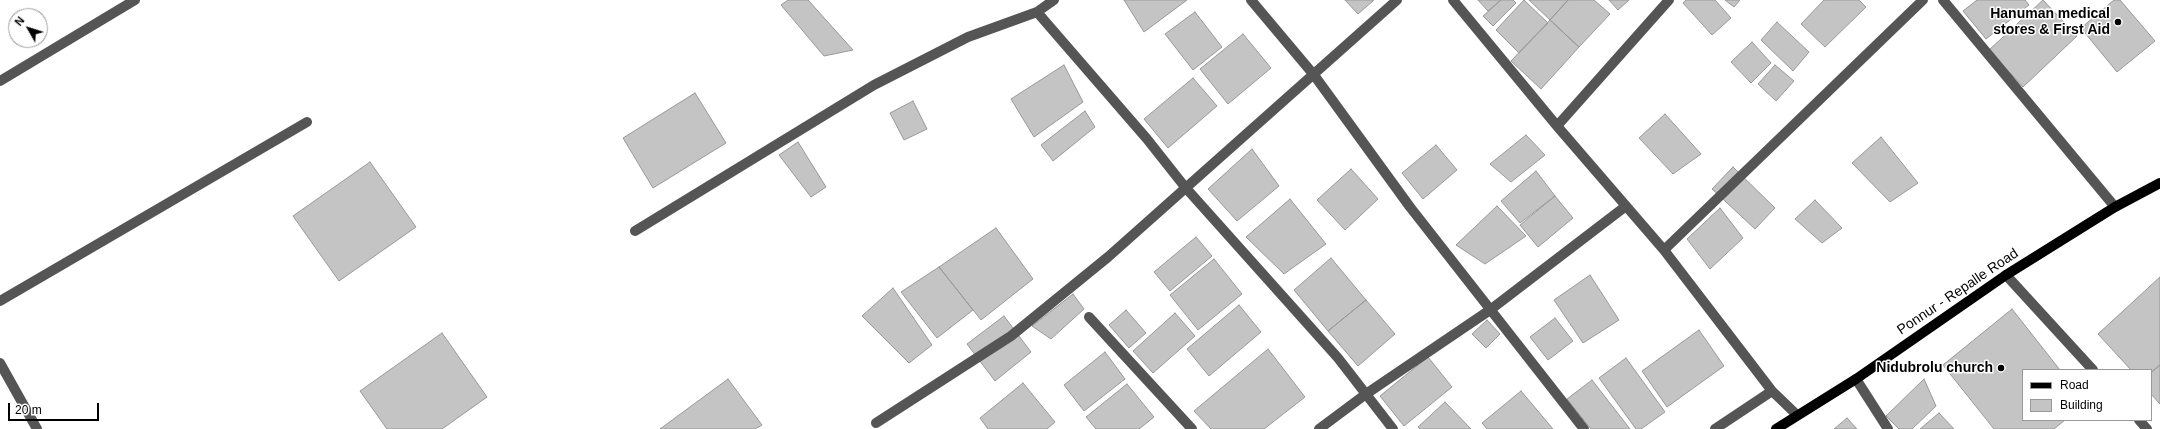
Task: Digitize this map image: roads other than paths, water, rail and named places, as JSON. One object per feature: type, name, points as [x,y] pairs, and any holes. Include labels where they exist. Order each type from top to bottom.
[{"type":"main road","name":"Ponnur - Repalle Road","points":[[1776,429],[1856,379],[2006,275],[2115,207],[2160,183]]},
{"type":"street","points":[[0,81],[135,0]]},
{"type":"street","points":[[635,231],[874,85],[968,37],[1037,12],[1054,0]]},
{"type":"street","points":[[1251,0],[1314,75],[1410,207],[1584,429]]},
{"type":"street","points":[[876,423],[1011,336],[1108,257],[1397,0]]},
{"type":"street","points":[[1453,0],[1557,126],[1664,250],[1772,392],[1797,415]]},
{"type":"street","points":[[1557,126],[1669,0]]},
{"type":"street","points":[[1664,250],[1923,0]]},
{"type":"street","points":[[1944,0],[2115,207]]},
{"type":"street","points":[[1037,12],[1142,133],[1186,187],[1338,358],[1393,429]]},
{"type":"street","points":[[0,301],[307,122]]},
{"type":"street","points":[[1319,429],[1366,394],[1490,310],[1626,206]]},
{"type":"street","points":[[2006,275],[2092,369]]},
{"type":"street","points":[[1088,317],[1192,429]]},
{"type":"street","points":[[0,363],[37,429]]},
{"type":"street","points":[[1856,379],[1888,429]]},
{"type":"street","points":[[1714,429],[1772,392]]},
{"type":"street","points":[[2140,421],[2148,429]]},
{"type":"place","name":"Hanuman medical stores & First Aid","points":[[2118,22]]},
{"type":"place","name":"Nidubrolu church","points":[[2001,368]]}]
